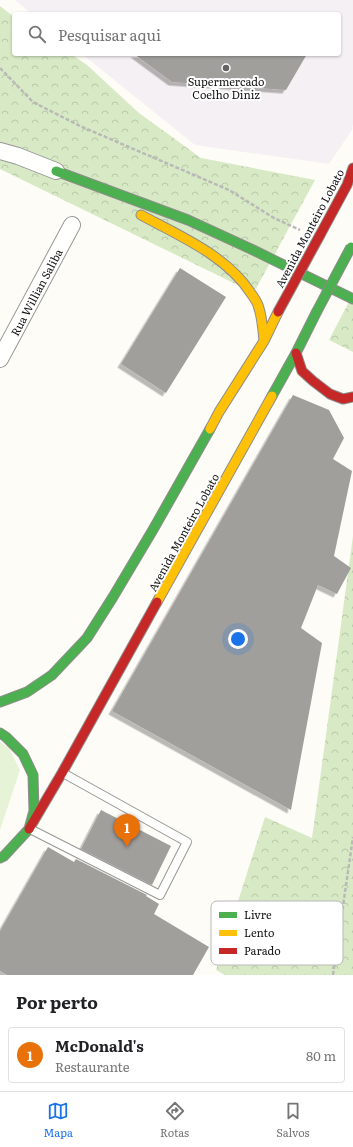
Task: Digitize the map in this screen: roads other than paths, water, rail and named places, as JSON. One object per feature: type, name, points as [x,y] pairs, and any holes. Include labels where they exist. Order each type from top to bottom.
[{"type":"main road","name":"Avenida Monteiro Lobato","points":[[0,702],[28,692],[52,674],[87,638],[154,528],[219,412],[264,341],[278,312],[347,185],[353,168]]},
{"type":"main road","points":[[56,171],[195,244],[229,267],[243,281],[257,303],[261,315],[264,341]]},
{"type":"main road","points":[[56,171],[188,220],[353,299]]},
{"type":"main road","name":"Avenida Monteiro Lobato","points":[[3,860],[17,842],[30,829],[62,773],[296,353],[316,312],[353,244]]},
{"type":"main road","points":[[296,353],[302,371],[313,381],[330,394],[343,399],[353,397]]},
{"type":"main road","points":[[0,734],[6,737],[23,754],[33,775],[34,811],[30,829]]},
{"type":"street","points":[[0,151],[18,156],[56,171]]},
{"type":"street","name":"Rua Willian Saliba","points":[[0,359],[72,225]]},
{"type":"lane","points":[[30,829],[160,895],[187,842],[62,773]]},
{"type":"place","name":"Supermercado Coelho Diniz","points":[[226,68]]},
{"type":"place","name":"McDonald's","points":[[127,847]]}]
